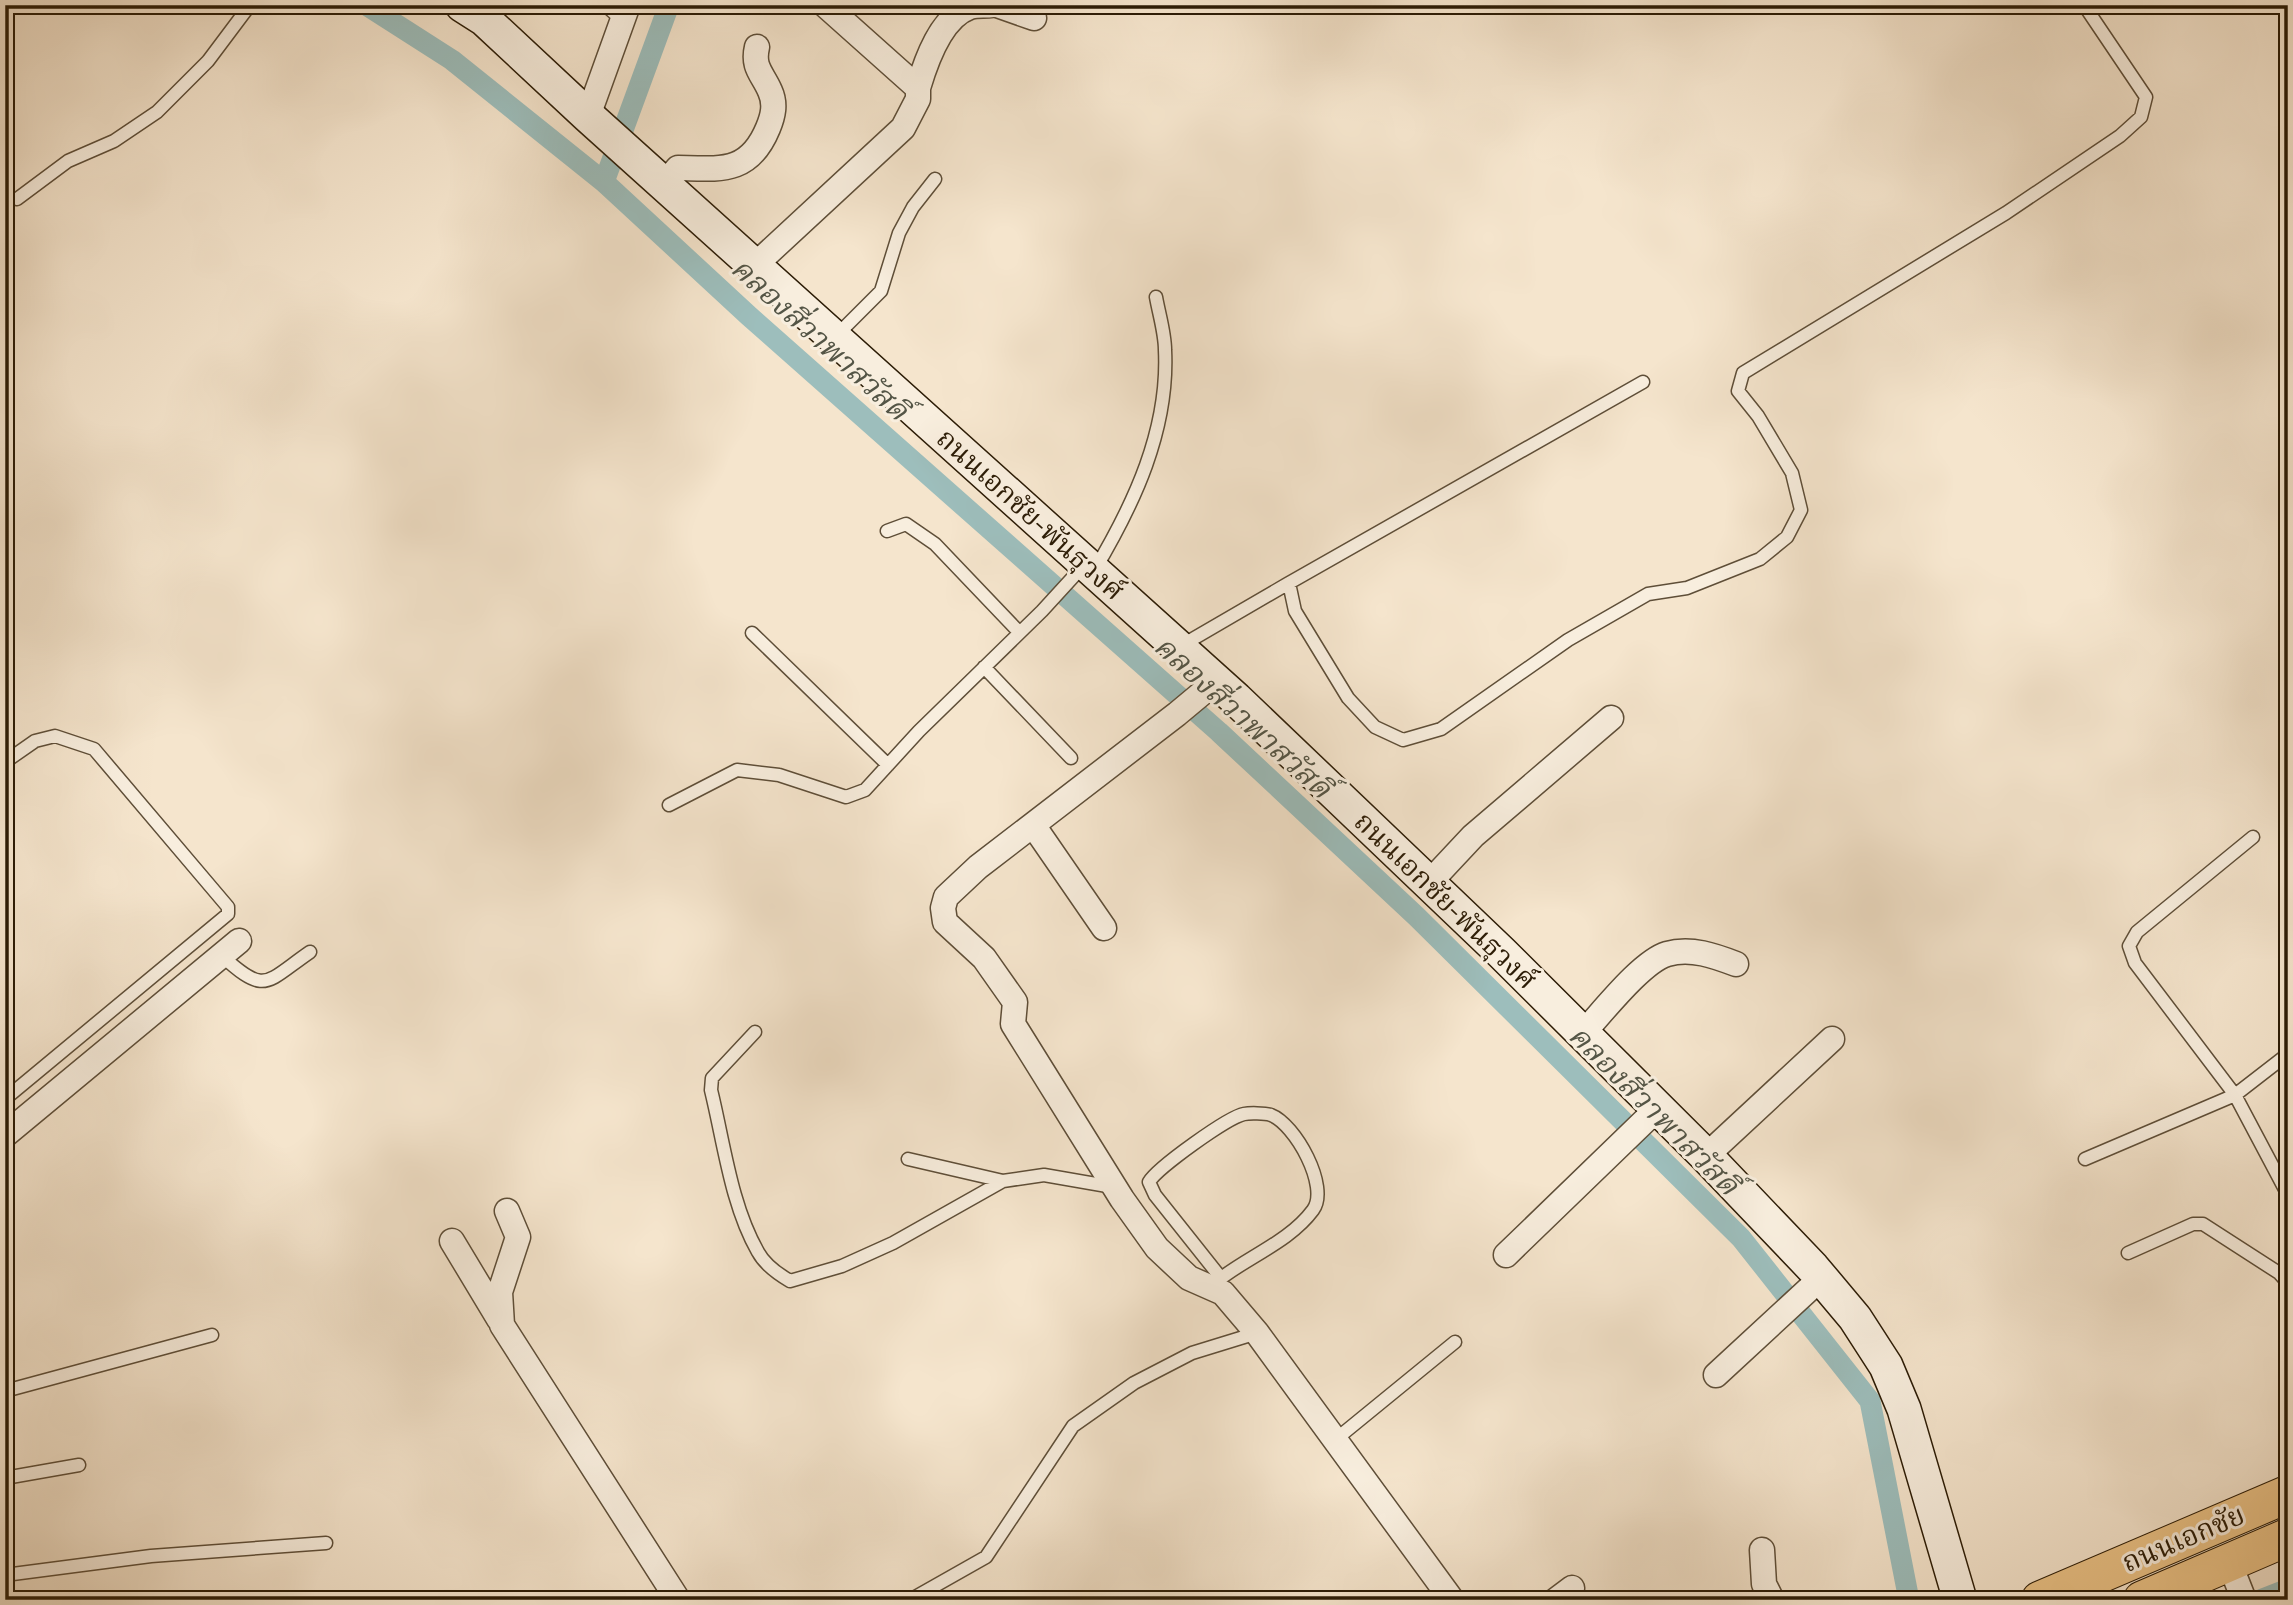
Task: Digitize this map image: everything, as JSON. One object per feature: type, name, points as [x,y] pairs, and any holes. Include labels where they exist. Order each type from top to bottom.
[{"type":"main road","name":"ถนนเอกชัย","points":[[2040,1600],[2288,1494]]},
{"type":"main road","name":"ถนนเอกชัย","points":[[2142,1600],[2237,1579],[2288,1537]]},
{"type":"street","name":"ถนนเอกชัย-พันธุวงศ์","points":[[462,5],[494,28],[596,124],[834,338],[1083,571],[1179,648],[1208,687],[1433,887],[1583,1033],[1651,1115],[1706,1156],[1814,1284],[1855,1318],[1886,1366],[1904,1409],[1960,1600]]},
{"type":"street","points":[[825,5],[918,88]]},
{"type":"street","points":[[754,266],[903,128],[918,99],[918,88],[926,63],[952,18],[971,6],[995,5],[1034,18]]},
{"type":"street","points":[[596,124],[618,10]]},
{"type":"street","points":[[654,176],[678,168],[730,168],[747,159],[762,143],[774,113],[770,92],[758,73],[754,58],[757,47]]},
{"type":"street","points":[[1208,687],[1177,714],[978,867],[946,897],[943,908],[945,922],[984,958],[1015,1002],[1013,1024],[1114,1187],[1157,1248],[1189,1278],[1216,1282],[1257,1333],[1452,1600]]},
{"type":"street","points":[[1433,887],[1473,836],[1611,718]]},
{"type":"street","points":[[1433,887],[1586,760]]},
{"type":"street","points":[[1033,825],[1104,928]]},
{"type":"street","points":[[5,1135],[230,948]]},
{"type":"street","points":[[1583,1033],[1648,966],[1666,954],[1709,953],[1737,964]]},
{"type":"street","points":[[1706,1156],[1832,1039]]},
{"type":"street","points":[[1506,1255],[1651,1115]]},
{"type":"street","points":[[502,1325],[500,1292],[518,1237],[507,1211]]},
{"type":"street","points":[[452,1241],[502,1325],[678,1600]]},
{"type":"street","points":[[1717,1375],[1814,1284]]},
{"type":"street","points":[[1762,1550],[1764,1584],[1772,1600]]},
{"type":"lane","points":[[17,199],[68,161],[114,141],[157,112],[208,61],[250,5]]},
{"type":"lane","points":[[1289,583],[1295,611],[1348,698],[1375,727],[1402,740],[1441,729],[1568,640],[1648,594],[1687,588],[1760,559],[1787,537],[1801,510],[1792,473],[1758,416],[1738,391],[1744,373],[2006,213],[2120,136],[2140,117],[2146,97],[2084,5]]},
{"type":"lane","points":[[834,338],[881,290],[899,233],[913,207],[935,179]]},
{"type":"lane","points":[[669,805],[737,770],[779,775],[846,797],[865,790],[984,667],[1083,571],[1127,516],[1152,452],[1161,407],[1165,350],[1156,297]]},
{"type":"lane","points":[[1179,648],[1643,382]]},
{"type":"lane","points":[[887,531],[906,524],[935,544],[1019,632]]},
{"type":"lane","points":[[752,633],[888,765]]},
{"type":"lane","points":[[984,667],[1071,758]]},
{"type":"lane","points":[[5,762],[35,741],[55,736],[94,749],[228,907],[228,914],[218,924],[5,1098]]},
{"type":"lane","points":[[2253,837],[2137,932],[2129,946],[2135,963],[2235,1096],[2288,1195]]},
{"type":"lane","points":[[230,948],[244,976],[257,982],[269,980],[310,952]]},
{"type":"lane","points":[[755,1032],[712,1078],[712,1090],[741,1212],[758,1254],[777,1273],[790,1281],[842,1266],[893,1243],[1003,1181],[1044,1175],[1114,1187]]},
{"type":"lane","points":[[2085,1159],[2235,1096],[2288,1054]]},
{"type":"lane","points":[[1243,1114],[1271,1115],[1289,1130],[1316,1173],[1318,1194],[1315,1207],[1301,1224],[1216,1282],[1154,1195],[1149,1182],[1164,1164],[1243,1114]]},
{"type":"lane","points":[[908,1159],[1003,1181]]},
{"type":"lane","points":[[2128,1253],[2193,1224],[2203,1224],[2279,1273],[2288,1283]]},
{"type":"lane","points":[[910,1600],[986,1557],[1073,1426],[1134,1383],[1192,1353],[1257,1333]]},
{"type":"lane","points":[[5,1391],[212,1335]]},
{"type":"lane","points":[[1335,1440],[1455,1342]]},
{"type":"lane","points":[[5,1478],[79,1465]]},
{"type":"lane","points":[[5,1575],[151,1556],[327,1543]]},
{"type":"waterway","name":"คลองสี่วาพาสวัสดิ์","points":[[366,5],[452,60],[604,182],[749,316],[1219,732],[1416,916],[1741,1238],[1870,1401],[1909,1600]]},
{"type":"waterway","points":[[604,182],[669,5]]},
{"type":"waterway","points":[[2260,1600],[2288,1589]]}]
